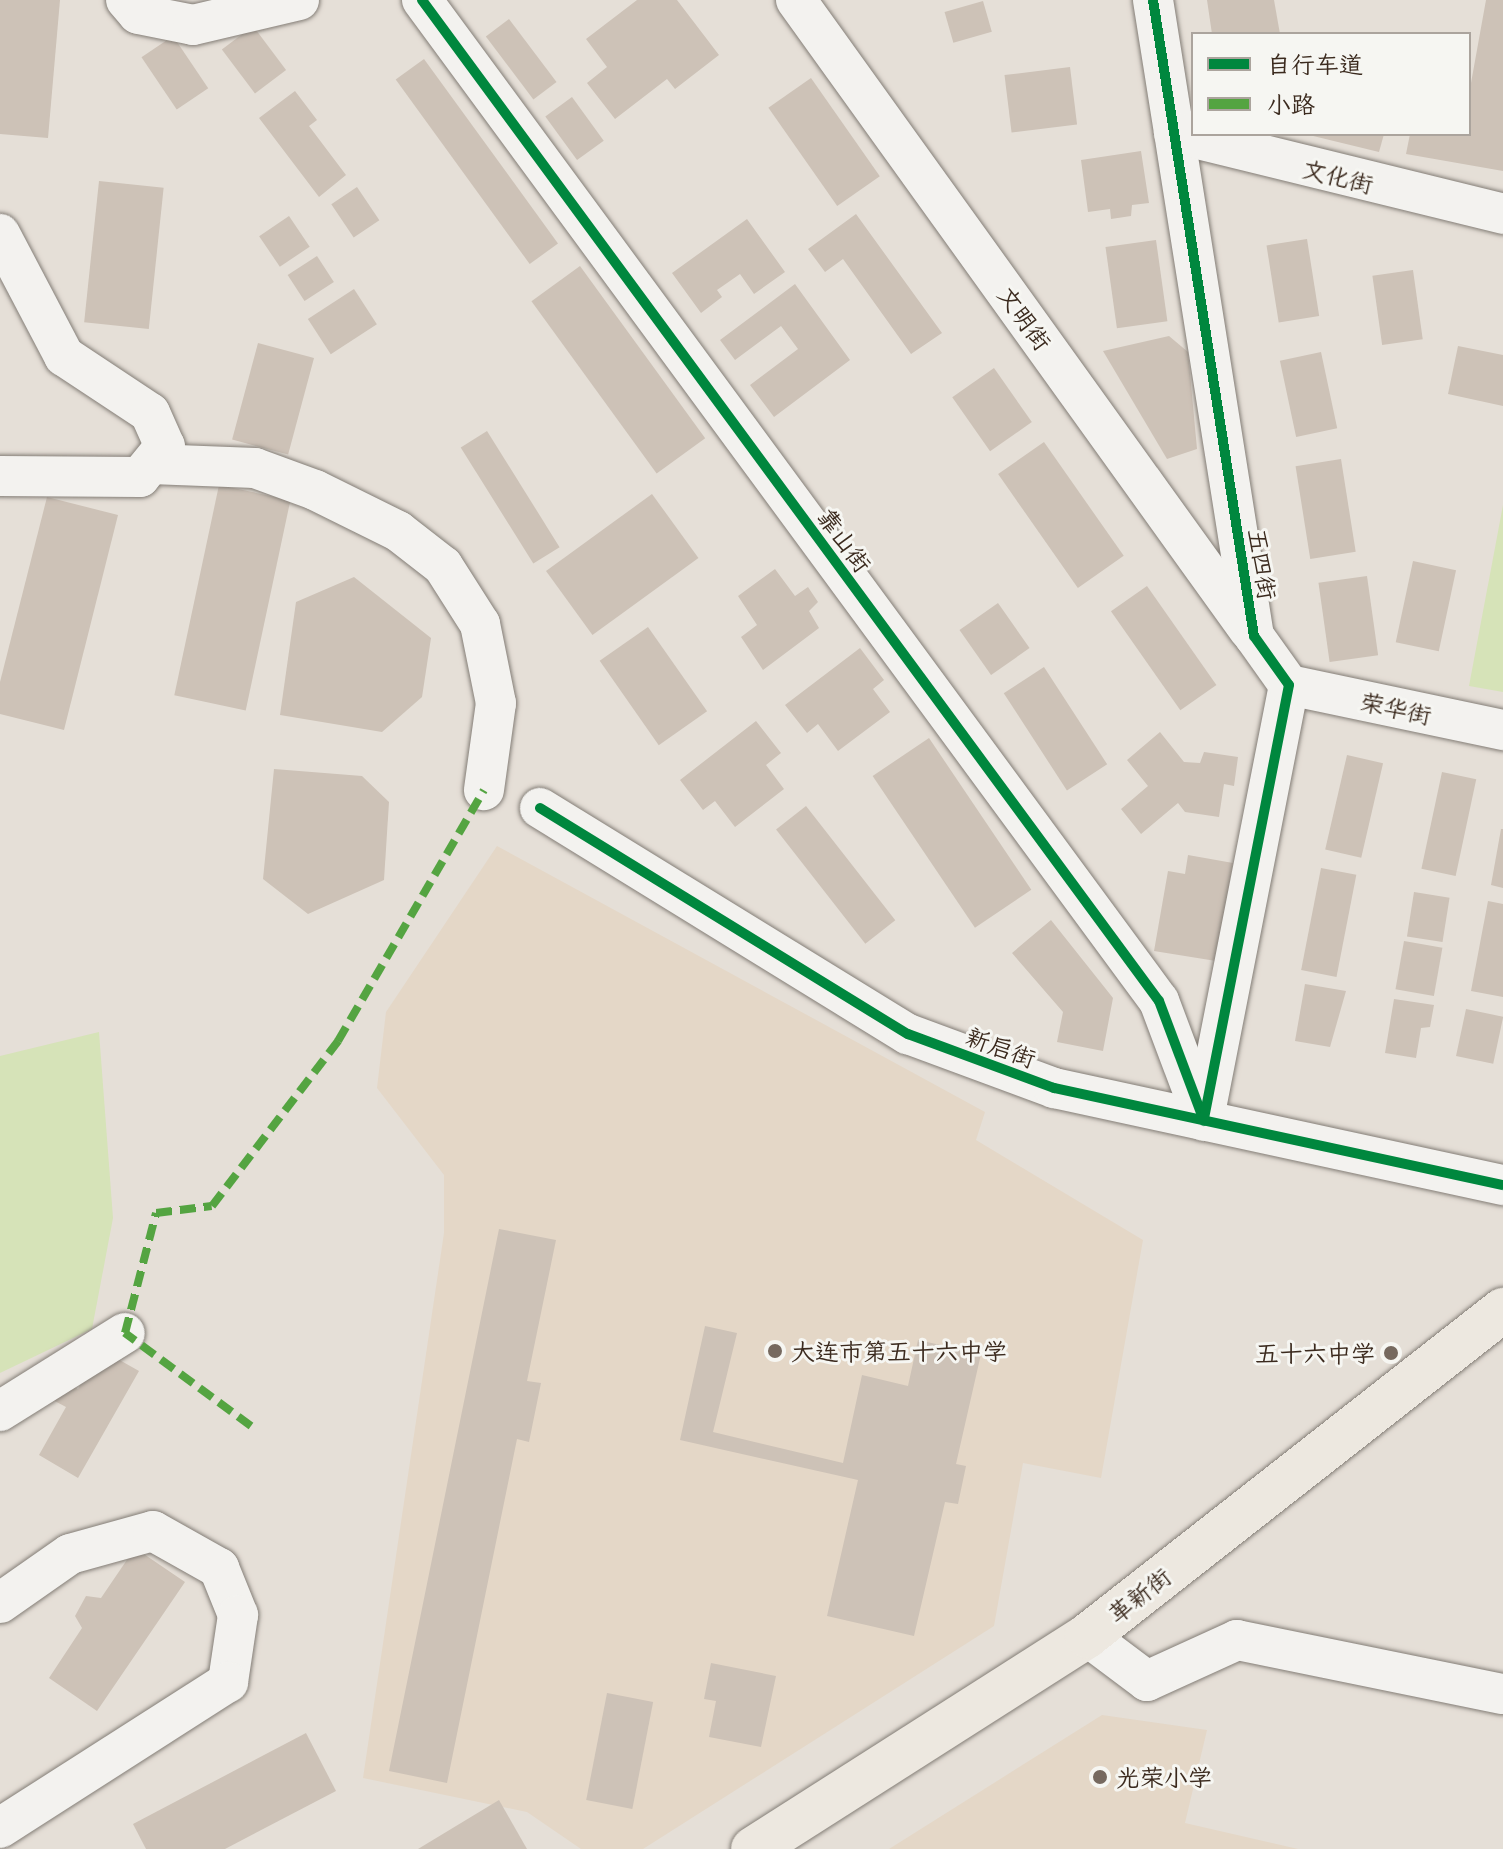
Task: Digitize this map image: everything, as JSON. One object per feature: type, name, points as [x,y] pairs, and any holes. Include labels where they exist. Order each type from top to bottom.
[{"type":"main road","name":"革新街","points":[[753,1849],[1087,1636],[1503,1310]]},
{"type":"street","points":[[126,0],[138,14],[193,25],[299,0]]},
{"type":"street","name":"靠山街","points":[[422,0],[1159,1001],[1204,1121]]},
{"type":"street","name":"文明街","points":[[796,0],[1254,636]]},
{"type":"street","name":"五四街","points":[[1153,0],[1254,636],[1289,685]]},
{"type":"street","name":"文化街","points":[[1174,133],[1503,214]]},
{"type":"street","points":[[0,234],[64,356],[150,413],[165,446],[140,477],[0,476]]},
{"type":"street","points":[[151,464],[255,468],[315,490],[398,531],[443,566],[480,624],[496,703],[484,790]]},
{"type":"street","points":[[1204,1121],[1289,685]]},
{"type":"street","name":"荣华街","points":[[1289,685],[1503,730]]},
{"type":"street","name":"新启街","points":[[540,808],[908,1034],[1054,1088],[1503,1185]]},
{"type":"street","points":[[0,1411],[125,1333]]},
{"type":"street","points":[[0,1603],[70,1554],[153,1531],[219,1568],[238,1615],[228,1682],[0,1828]]},
{"type":"street","points":[[1087,1636],[1147,1681],[1237,1640],[1503,1694]]},
{"type":"shaded area","name":"大连市第五十六中学","points":[[497,846],[985,1112],[976,1140],[1143,1240],[1101,1478],[1023,1463],[994,1626],[643,1849],[581,1849],[527,1812],[363,1778],[444,1233],[444,1175],[377,1088],[386,1012]]},
{"type":"shaded area","name":"光荣小学","points":[[1102,1715],[1207,1730],[1185,1823],[1298,1849],[889,1849]]},
{"type":"green space","points":[[1503,505],[1503,692],[1469,686]]},
{"type":"green space","points":[[99,1032],[113,1218],[92,1329],[0,1373],[0,1056]]},
{"type":"building","points":[[0,0],[60,0],[48,138],[0,134]]},
{"type":"building","points":[[637,0],[677,0],[719,55],[675,89],[667,79],[615,119],[587,83],[607,67],[586,39]]},
{"type":"building","points":[[1207,0],[1274,0],[1280,32],[1212,32]]},
{"type":"building","points":[[1486,0],[1503,0],[1503,171],[1406,154],[1410,136],[1471,136],[1471,83]]},
{"type":"building","points":[[983,1],[992,32],[953,43],[945,12]]},
{"type":"building","points":[[509,19],[557,82],[533,100],[486,36]]},
{"type":"building","points":[[253,26],[286,70],[255,93],[222,49]]},
{"type":"building","points":[[173,36],[208,88],[177,109],[141,57]]},
{"type":"building","points":[[424,59],[558,243],[530,264],[396,80]]},
{"type":"building","points":[[1070,67],[1077,125],[1012,133],[1004,75]]},
{"type":"building","points":[[811,78],[880,176],[837,206],[768,108]]},
{"type":"building","points":[[295,91],[317,120],[309,126],[346,175],[319,197],[259,118]]},
{"type":"building","points":[[572,97],[604,141],[577,160],[545,116]]},
{"type":"building","points":[[1313,136],[1383,136],[1379,152]]},
{"type":"building","points":[[1141,151],[1149,203],[1132,205],[1131,216],[1111,219],[1110,209],[1088,212],[1081,160]]},
{"type":"building","points":[[99,181],[164,188],[149,329],[84,322]]},
{"type":"building","points":[[357,187],[379,220],[354,237],[331,204]]},
{"type":"building","points":[[856,214],[942,333],[911,354],[843,259],[825,272],[808,249]]},
{"type":"building","points":[[289,216],[310,247],[280,267],[259,236]]},
{"type":"building","points":[[747,219],[785,272],[754,294],[740,274],[717,290],[722,297],[701,313],[672,273]]},
{"type":"building","points":[[1307,239],[1319,316],[1279,322],[1267,245]]},
{"type":"building","points":[[1156,240],[1167,321],[1117,328],[1105,247]]},
{"type":"building","points":[[317,256],[334,282],[305,301],[288,275]]},
{"type":"building","points":[[580,266],[705,438],[657,474],[531,301]]},
{"type":"building","points":[[1413,270],[1423,339],[1382,345],[1372,276]]},
{"type":"building","points":[[795,284],[850,360],[774,417],[750,385],[798,349],[781,326],[735,360],[720,340]]},
{"type":"building","points":[[354,289],[377,324],[331,354],[308,319]]},
{"type":"building","points":[[1169,336],[1188,352],[1197,449],[1167,459],[1103,351]]},
{"type":"building","points":[[258,343],[314,358],[288,455],[232,440]]},
{"type":"building","points":[[1458,346],[1503,355],[1503,406],[1448,394]]},
{"type":"building","points":[[1321,352],[1337,428],[1296,437],[1280,361]]},
{"type":"building","points":[[994,368],[1032,422],[990,451],[952,397]]},
{"type":"building","points":[[487,431],[560,547],[533,564],[461,447]]},
{"type":"building","points":[[1044,442],[1124,556],[1078,588],[998,474]]},
{"type":"building","points":[[1341,459],[1356,552],[1310,559],[1296,466]]},
{"type":"building","points":[[219,485],[290,500],[246,710],[174,695]]},
{"type":"building","points":[[652,494],[698,558],[592,635],[546,571]]},
{"type":"building","points":[[47,497],[118,515],[64,730],[0,714],[0,682]]},
{"type":"building","points":[[1413,561],[1456,570],[1439,651],[1396,642]]},
{"type":"building","points":[[775,569],[795,596],[808,587],[818,602],[809,611],[819,628],[763,670],[741,637],[757,625],[738,596]]},
{"type":"building","points":[[1367,576],[1378,655],[1330,662],[1318,583]]},
{"type":"building","points":[[354,577],[431,638],[422,697],[382,732],[280,715],[296,602]]},
{"type":"building","points":[[1147,586],[1216,685],[1180,710],[1111,611]]},
{"type":"building","points":[[998,603],[1030,648],[991,675],[959,630]]},
{"type":"building","points":[[648,627],[707,711],[659,745],[600,661]]},
{"type":"building","points":[[860,648],[884,680],[873,689],[890,712],[838,751],[818,724],[807,733],[785,705]]},
{"type":"building","points":[[1044,667],[1107,764],[1067,790],[1004,693]]},
{"type":"building","points":[[756,721],[781,753],[766,765],[784,789],[735,827],[715,801],[703,810],[680,780]]},
{"type":"building","points":[[1160,732],[1184,762],[1200,763],[1204,752],[1238,757],[1234,786],[1224,784],[1219,817],[1185,812],[1178,803],[1141,834],[1121,809],[1148,786],[1127,760]]},
{"type":"building","points":[[929,738],[1031,890],[975,928],[873,776]]},
{"type":"building","points":[[1347,755],[1383,763],[1361,858],[1325,850]]},
{"type":"building","points":[[274,769],[362,776],[389,802],[384,880],[308,914],[263,879]]},
{"type":"building","points":[[1442,772],[1476,779],[1456,876],[1421,869]]},
{"type":"building","points":[[806,806],[895,920],[865,944],[776,829]]},
{"type":"building","points":[[1503,829],[1503,888],[1491,885]]},
{"type":"building","points":[[1188,855],[1233,863],[1216,961],[1154,951],[1168,871],[1185,874]]},
{"type":"building","points":[[1321,868],[1356,875],[1336,977],[1301,970]]},
{"type":"building","points":[[1414,892],[1450,898],[1443,942],[1407,936]]},
{"type":"building","points":[[1488,901],[1503,904],[1503,997],[1471,991]]},
{"type":"building","points":[[1051,920],[1113,998],[1103,1051],[1057,1042],[1063,1012],[1012,953]]},
{"type":"building","points":[[1404,941],[1442,948],[1434,996],[1395,989]]},
{"type":"building","points":[[1305,984],[1346,991],[1330,1047],[1295,1041]]},
{"type":"building","points":[[1394,999],[1434,1005],[1430,1027],[1421,1028],[1416,1058],[1385,1053]]},
{"type":"building","points":[[1466,1009],[1503,1017],[1493,1064],[1456,1056]]},
{"type":"building","points":[[499,1229],[556,1240],[527,1381],[541,1383],[529,1442],[517,1439],[447,1783],[389,1771]]},
{"type":"building","points":[[705,1326],[737,1333],[713,1432],[843,1463],[862,1375],[908,1386],[918,1340],[981,1354],[956,1464],[966,1466],[958,1504],[945,1502],[914,1636],[827,1616],[858,1480],[680,1440]]},
{"type":"building","points":[[100,1349],[139,1371],[78,1478],[39,1455],[66,1407],[49,1398],[60,1379],[78,1389]]},
{"type":"building","points":[[135,1548],[185,1582],[97,1711],[49,1678],[82,1628],[75,1616],[86,1596],[101,1598]]},
{"type":"building","points":[[711,1663],[776,1676],[761,1747],[709,1737],[716,1701],[704,1699]]},
{"type":"building","points":[[607,1693],[653,1702],[632,1809],[586,1800]]},
{"type":"building","points":[[306,1733],[336,1791],[225,1849],[146,1849],[133,1824]]},
{"type":"building","points":[[499,1800],[527,1849],[418,1849]]},
{"type":"marked path","points":[[251,1426],[125,1333],[156,1213],[212,1206],[338,1041],[484,790]]},
{"type":"cycle path","points":[[422,0],[1159,1001],[1204,1121]]},
{"type":"cycle path","points":[[1153,0],[1254,636],[1289,685],[1204,1120]]},
{"type":"cycle path","points":[[540,808],[908,1034],[1054,1088],[1503,1185]]},
{"type":"place","name":"大连市第五十六中学","points":[[775,1351]]},
{"type":"place","name":"五十六中学","points":[[1391,1353]]},
{"type":"place","name":"光荣小学","points":[[1100,1777]]}]
